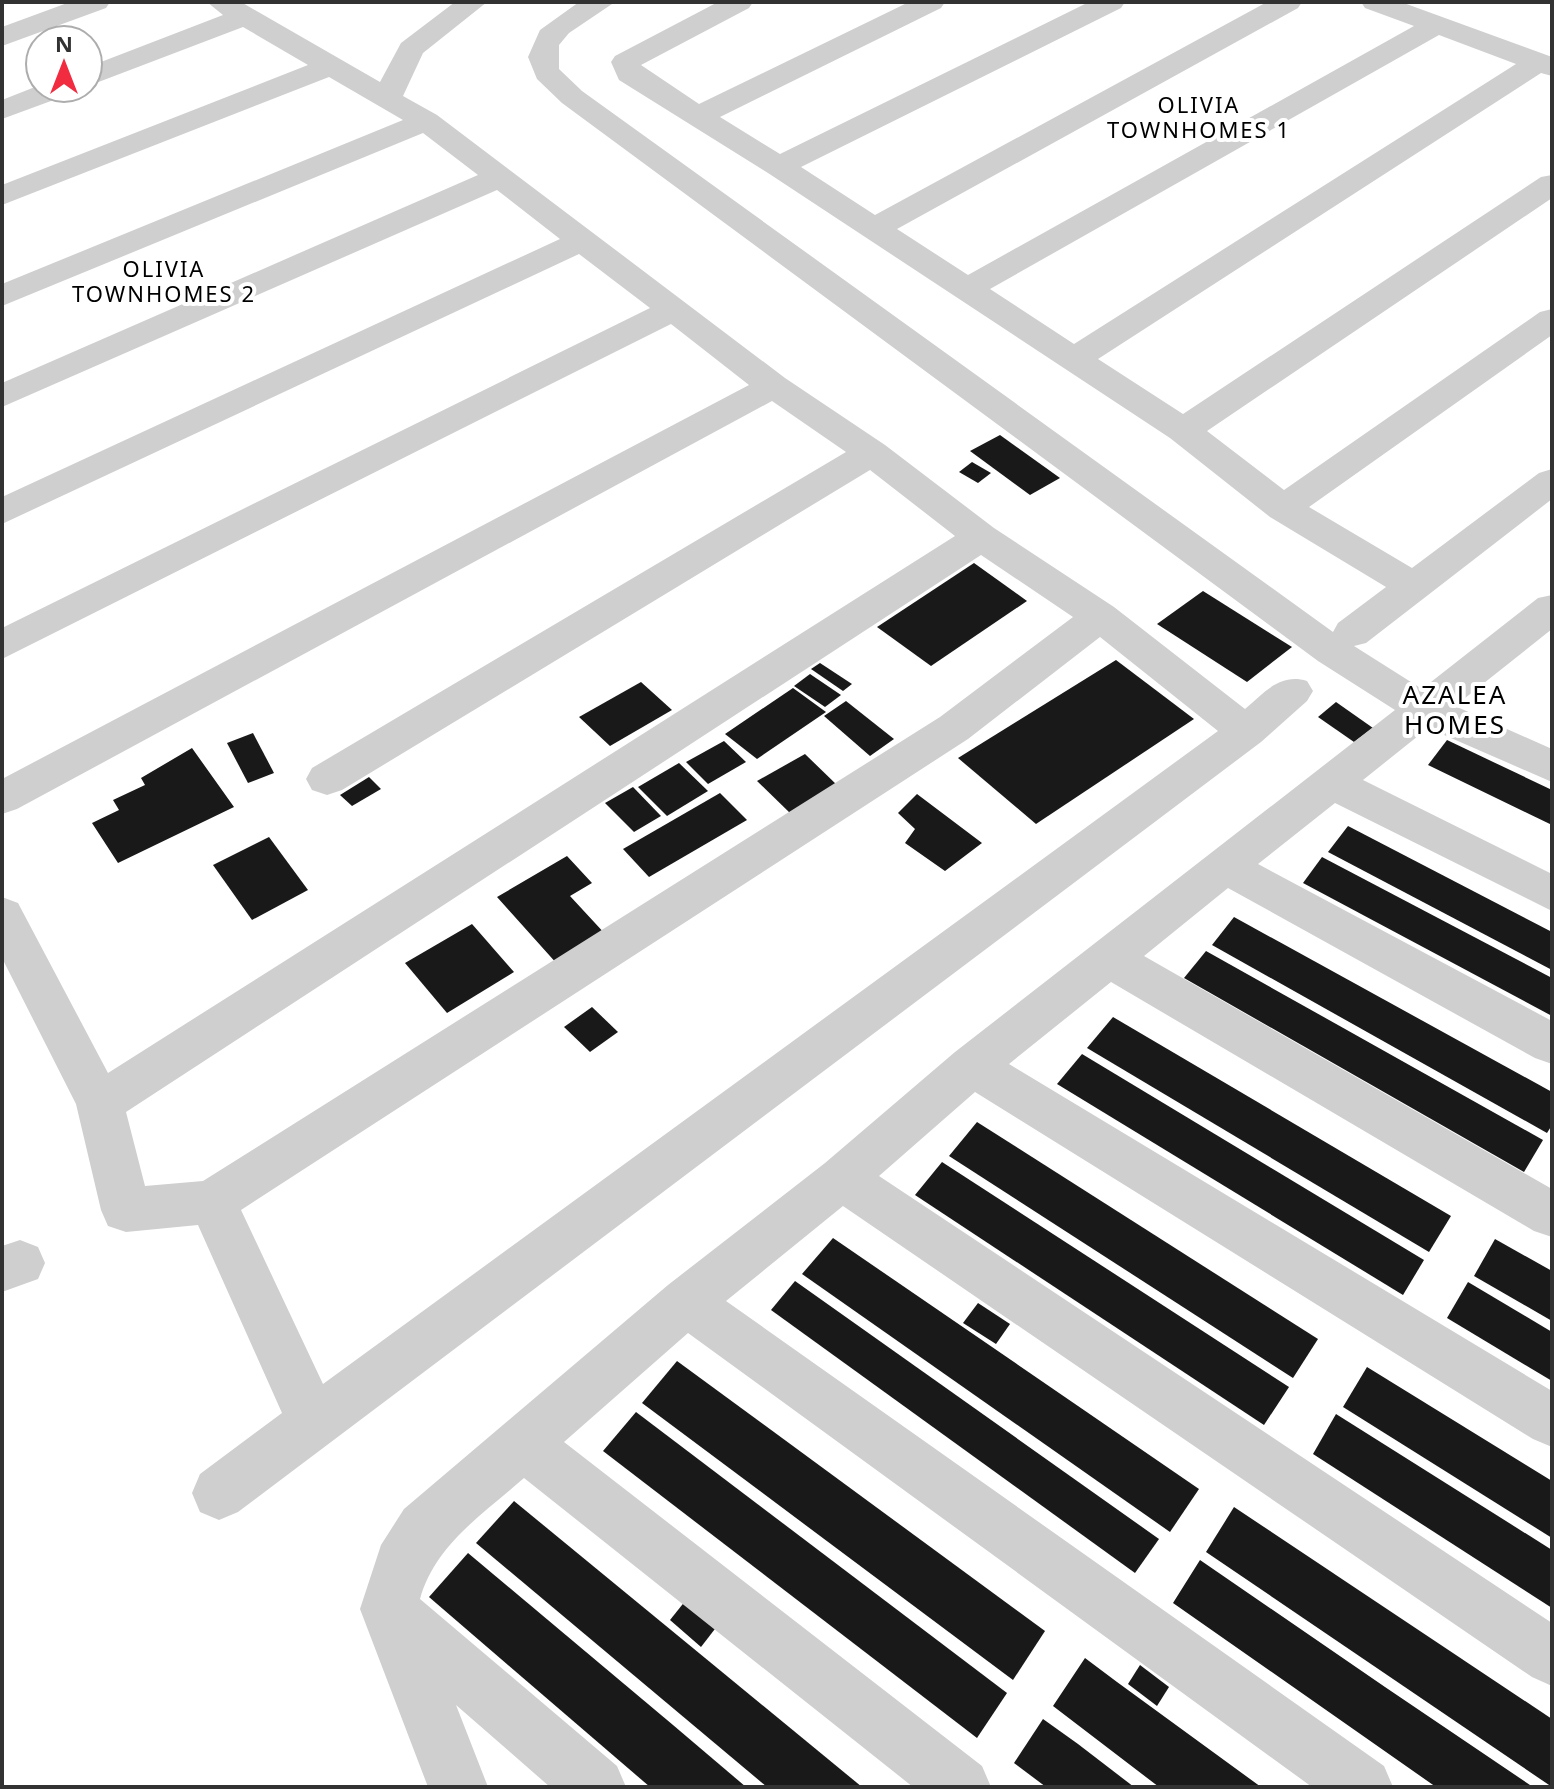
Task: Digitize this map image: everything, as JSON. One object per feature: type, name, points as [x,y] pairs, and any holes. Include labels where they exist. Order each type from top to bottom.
[{"type":"street","points":[[2,37],[96,2]]},
{"type":"street","points":[[387,99],[411,49],[473,2]]},
{"type":"street","points":[[601,2],[569,18],[554,31],[542,52],[545,71],[572,97],[1332,651],[1422,708],[1552,766]]},
{"type":"street","points":[[739,2],[625,62],[629,74],[779,166],[1183,430],[1283,508],[1414,587]]},
{"type":"street","points":[[699,116],[931,2]]},
{"type":"street","points":[[779,166],[1111,2]]},
{"type":"street","points":[[874,228],[1288,2]]},
{"type":"street","points":[[1375,2],[1545,64]]},
{"type":"street","points":[[104,69],[233,9],[328,67],[426,121],[773,386],[872,453],[981,537],[1100,617],[1246,731]]},
{"type":"street","points":[[966,289],[1435,26]]},
{"type":"street","points":[[1074,359],[1545,64]]},
{"type":"street","points":[[2,196],[328,67]]},
{"type":"street","points":[[2,110],[24,102]]},
{"type":"street","points":[[2,296],[426,121]]},
{"type":"street","points":[[2,396],[500,177]]},
{"type":"street","points":[[1183,430],[1552,184]]},
{"type":"street","points":[[2,512],[583,240]]},
{"type":"street","points":[[2,645],[675,309]]},
{"type":"street","points":[[1283,508],[1552,319]]},
{"type":"street","points":[[2,798],[773,386]]},
{"type":"street","points":[[327,779],[872,453]]},
{"type":"street","points":[[1352,633],[1552,481]]},
{"type":"street","points":[[100,1103],[981,537]]},
{"type":"street","points":[[458,1787],[389,1609],[401,1565],[424,1529],[686,1302],[842,1178],[972,1066],[1107,957],[1333,783],[1422,708],[1548,616]]},
{"type":"street","points":[[2,915],[100,1103],[126,1210],[212,1202],[954,728],[1100,617]]},
{"type":"street","points":[[219,1493],[1246,731],[1293,691]]},
{"type":"street","points":[[1333,783],[1552,894]]},
{"type":"street","points":[[1226,867],[1552,1044]]},
{"type":"street","points":[[1107,957],[1552,1215]]},
{"type":"street","points":[[972,1066],[1552,1421]]},
{"type":"street","points":[[842,1178],[1552,1657]]},
{"type":"street","points":[[212,1202],[314,1423]]},
{"type":"street","points":[[686,1302],[1363,1787]]},
{"type":"street","points":[[521,1442],[961,1787]]},
{"type":"street","points":[[389,1609],[596,1787]]},
{"type":"building","points":[[1000,435],[1060,478],[1030,495],[970,451]]},
{"type":"building","points":[[972,462],[991,473],[978,483],[959,472]]},
{"type":"building","points":[[974,563],[1027,601],[931,666],[877,627]]},
{"type":"building","points":[[1203,591],[1292,647],[1247,682],[1157,624]]},
{"type":"building","points":[[1116,660],[1194,719],[1036,824],[958,758]]},
{"type":"building","points":[[820,663],[852,684],[843,691],[811,669]]},
{"type":"building","points":[[810,674],[841,695],[825,707],[794,686]]},
{"type":"building","points":[[641,682],[672,710],[610,746],[579,717]]},
{"type":"building","points":[[793,688],[826,712],[757,759],[725,734]]},
{"type":"building","points":[[846,701],[894,739],[870,756],[824,716]]},
{"type":"building","points":[[1336,702],[1373,728],[1354,742],[1318,717]]},
{"type":"building","points":[[253,733],[274,773],[248,783],[227,743]]},
{"type":"building","points":[[1447,740],[1552,790],[1552,825],[1428,765]]},
{"type":"building","points":[[724,741],[746,762],[708,784],[686,762]]},
{"type":"building","points":[[192,748],[234,807],[118,863],[92,823],[119,810],[113,800],[145,785],[141,778]]},
{"type":"building","points":[[805,754],[839,787],[791,814],[757,781]]},
{"type":"building","points":[[679,763],[708,791],[667,816],[638,787]]},
{"type":"building","points":[[369,777],[381,789],[352,806],[340,795]]},
{"type":"building","points":[[633,787],[661,816],[634,832],[605,803]]},
{"type":"building","points":[[720,793],[747,820],[649,877],[623,849]]},
{"type":"building","points":[[917,794],[982,843],[945,871],[905,843],[915,829],[898,813]]},
{"type":"building","points":[[1348,826],[1552,932],[1552,970],[1328,852]]},
{"type":"building","points":[[269,837],[308,890],[252,920],[213,865]]},
{"type":"building","points":[[567,856],[592,883],[570,896],[607,936],[558,965],[497,897]]},
{"type":"building","points":[[1322,857],[1552,978],[1552,1016],[1303,883]]},
{"type":"building","points":[[1234,917],[1552,1092],[1552,1125],[1547,1133],[1212,945]]},
{"type":"building","points":[[472,924],[514,972],[447,1013],[405,963]]},
{"type":"building","points":[[1206,951],[1543,1140],[1524,1172],[1184,978]]},
{"type":"building","points":[[592,1007],[618,1032],[590,1052],[564,1027]]},
{"type":"building","points":[[1113,1017],[1451,1216],[1429,1252],[1087,1048]]},
{"type":"building","points":[[1082,1054],[1424,1260],[1403,1295],[1057,1084]]},
{"type":"building","points":[[977,1122],[1318,1339],[1293,1378],[949,1156]]},
{"type":"building","points":[[942,1162],[1289,1387],[1264,1425],[915,1195]]},
{"type":"building","points":[[833,1238],[1199,1489],[1170,1532],[802,1274]]},
{"type":"building","points":[[1495,1239],[1552,1271],[1552,1321],[1474,1276]]},
{"type":"building","points":[[795,1281],[1159,1539],[1135,1573],[771,1310]]},
{"type":"building","points":[[1468,1282],[1552,1332],[1552,1381],[1447,1318]]},
{"type":"building","points":[[978,1303],[1010,1324],[996,1344],[963,1323]]},
{"type":"building","points":[[677,1361],[1045,1631],[1013,1680],[642,1403]]},
{"type":"building","points":[[1367,1367],[1552,1481],[1552,1538],[1343,1407]]},
{"type":"building","points":[[636,1412],[1007,1693],[977,1738],[603,1451]]},
{"type":"building","points":[[1336,1414],[1552,1550],[1552,1608],[1313,1454]]},
{"type":"building","points":[[514,1501],[862,1787],[767,1787],[476,1543]]},
{"type":"building","points":[[1234,1507],[1552,1719],[1552,1787],[1206,1552]]},
{"type":"building","points":[[468,1553],[746,1787],[650,1787],[429,1597]]},
{"type":"building","points":[[1200,1560],[1533,1787],[1436,1787],[1173,1603]]},
{"type":"building","points":[[686,1600],[718,1625],[701,1647],[670,1620]]},
{"type":"building","points":[[1085,1658],[1261,1787],[1159,1787],[1053,1706]]},
{"type":"building","points":[[1140,1665],[1169,1687],[1157,1706],[1128,1684]]},
{"type":"building","points":[[1043,1719],[1134,1787],[1046,1787],[1014,1763]]},
{"type":"district","name":"OLIVIA TOWNHOMES 1","points":[[1199,118]]},
{"type":"district","name":"OLIVIA TOWNHOMES 2","points":[[164,282]]},
{"type":"district","name":"AZALEA HOMES","points":[[1455,710]]}]
